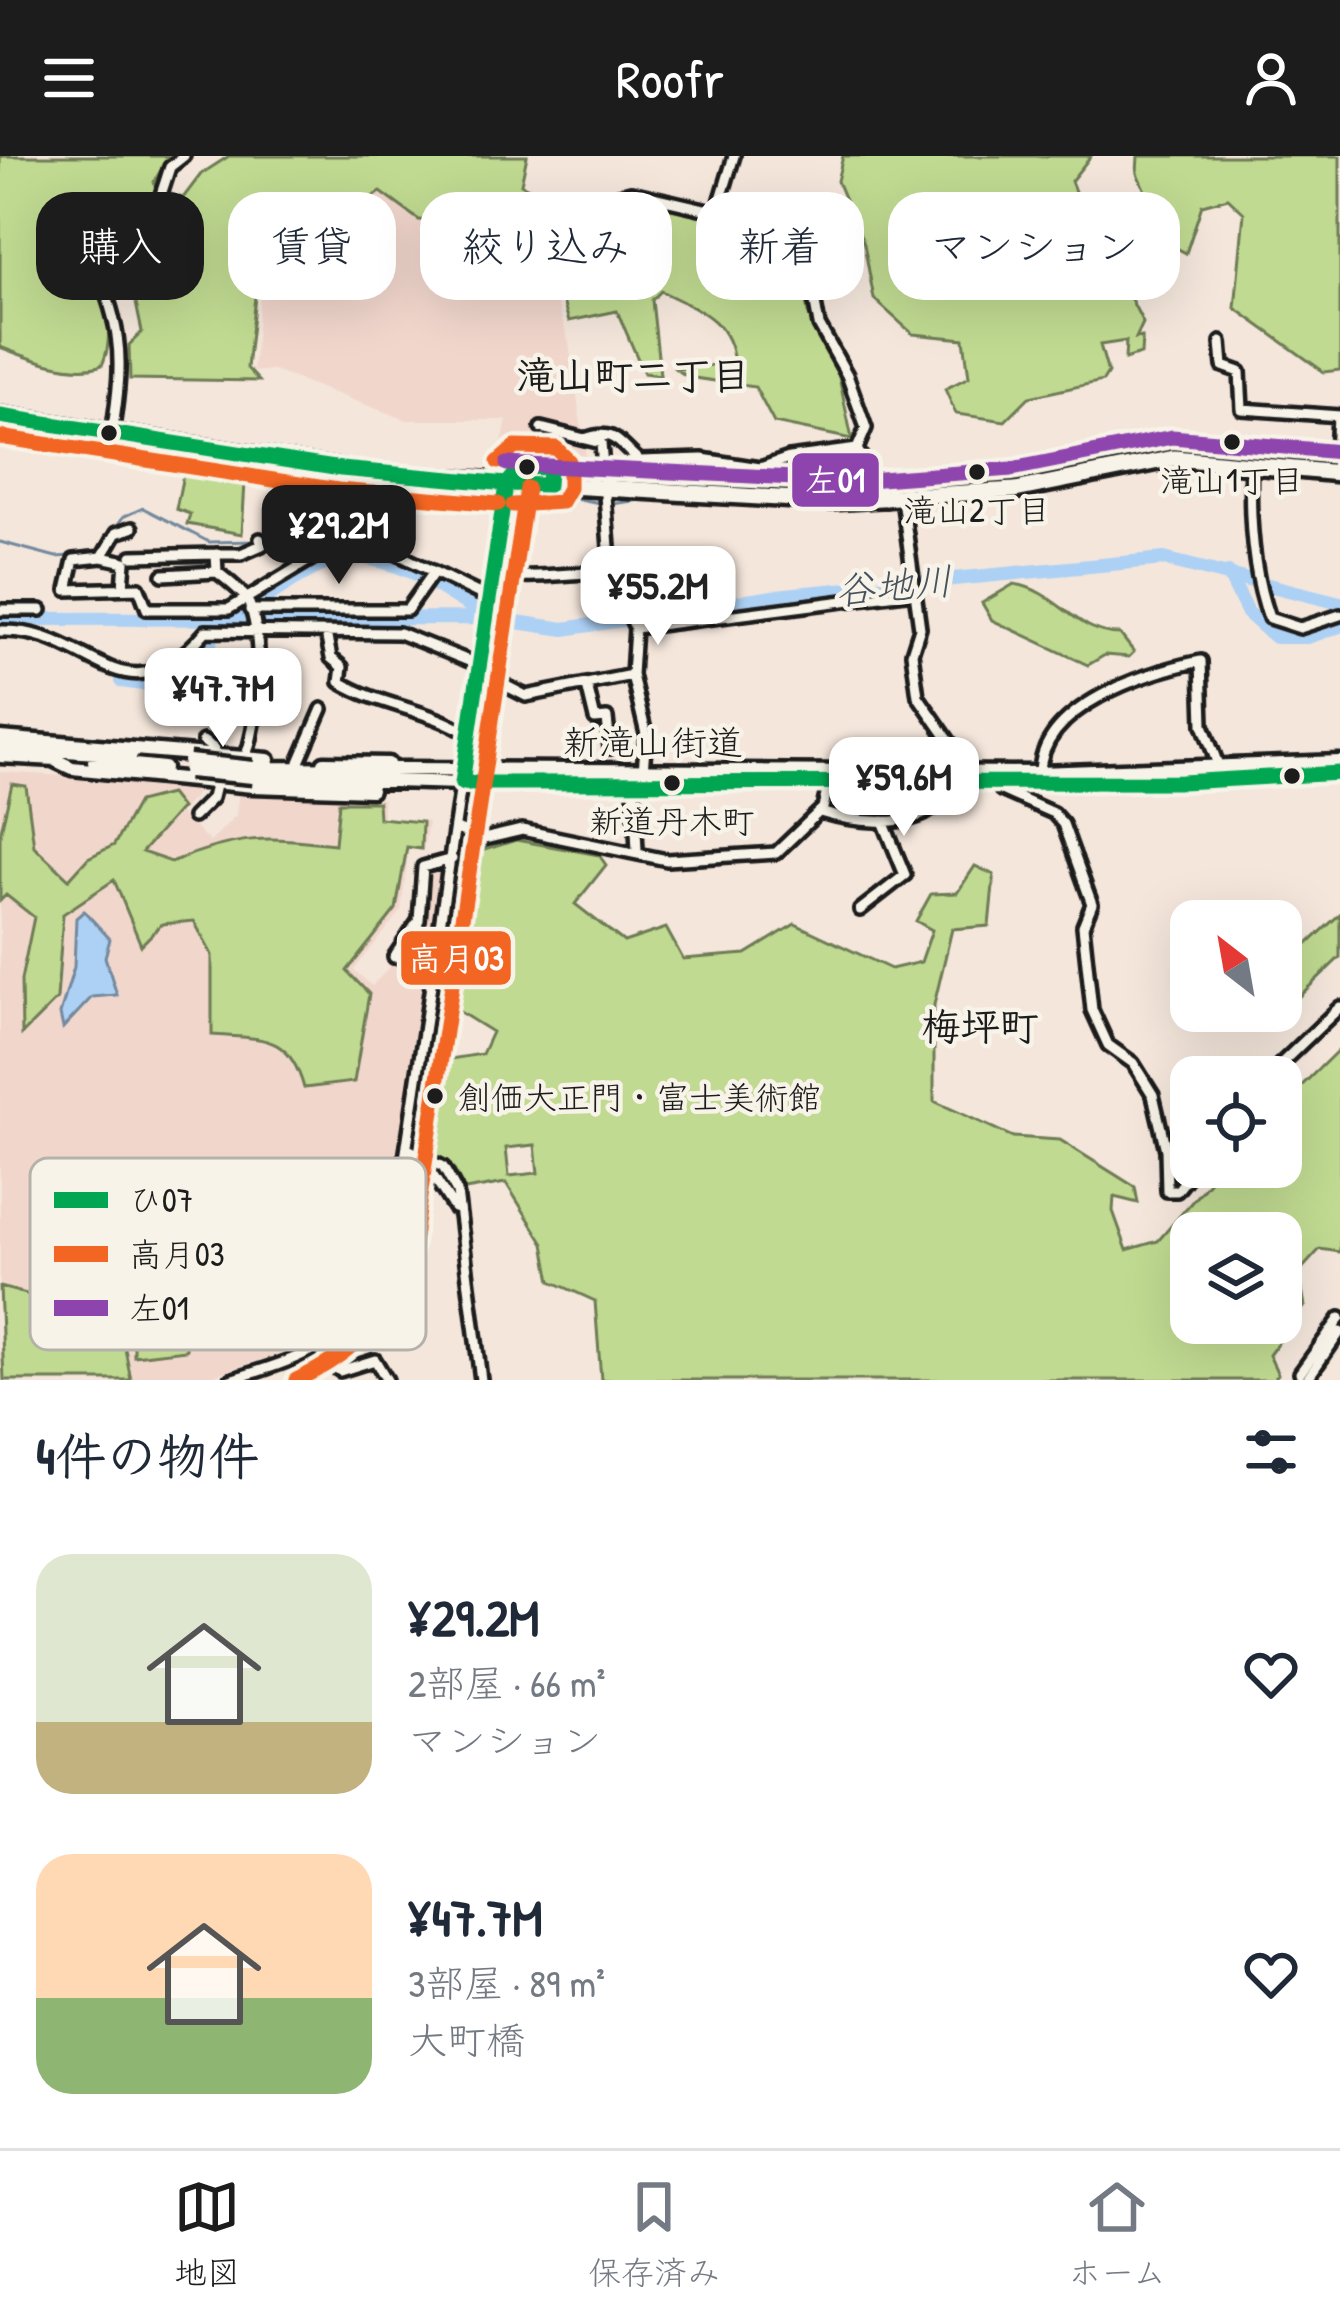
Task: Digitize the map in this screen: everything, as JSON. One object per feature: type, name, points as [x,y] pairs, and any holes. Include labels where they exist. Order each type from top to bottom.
[{"type":"highway","points":[[0,416],[378,475],[506,485],[894,500],[1031,488],[1174,458],[1338,473]]},
{"type":"main road","points":[[0,749],[218,757],[248,772]]},
{"type":"main road","points":[[0,749],[248,772]]},
{"type":"main road","points":[[0,749],[32,758],[189,766]]},
{"type":"main road","points":[[52,758],[73,767],[216,782],[298,762],[391,764],[410,777]]},
{"type":"main road","name":"新滝山街道","points":[[641,777],[830,782],[955,772],[1220,770],[1340,762]]},
{"type":"main road","name":"新滝山街道","points":[[248,772],[410,777],[894,777],[935,782],[1182,782],[1340,773]]},
{"type":"street","points":[[112,434],[122,347],[115,306],[88,246],[158,204],[170,167],[184,156]]},
{"type":"street","points":[[723,192],[734,156]]},
{"type":"street","points":[[814,300],[819,325],[847,375],[866,428],[857,449]]},
{"type":"street","points":[[1222,342],[1223,366],[1240,372],[1242,410],[1339,416],[1338,473]]},
{"type":"street","points":[[541,428],[601,443],[610,574],[634,627],[632,675],[646,734],[641,777],[634,790],[637,850]]},
{"type":"street","points":[[583,440],[599,434],[621,438],[640,461],[702,459],[752,468],[857,449]]},
{"type":"street","points":[[857,449],[894,500],[915,570],[913,590],[920,628],[912,653],[917,696],[954,748],[955,772]]},
{"type":"street","points":[[1251,463],[1248,536],[1260,568],[1266,610],[1276,624],[1300,628],[1340,612]]},
{"type":"street","points":[[406,1158],[506,485]]},
{"type":"street","points":[[101,557],[116,533],[132,528]]},
{"type":"street","points":[[158,551],[160,535]]},
{"type":"street","points":[[132,556],[158,551],[171,558],[251,551],[262,545],[260,539]]},
{"type":"street","points":[[249,607],[322,552],[353,544],[386,548],[490,601]]},
{"type":"street","points":[[216,554],[217,572],[249,607],[254,630],[256,723],[248,772]]},
{"type":"street","points":[[123,587],[125,562],[101,557],[74,560],[67,590],[139,588],[143,609],[407,610],[434,572]]},
{"type":"street","points":[[494,573],[526,579],[572,571],[610,574]]},
{"type":"street","points":[[163,575],[217,572]]},
{"type":"street","points":[[634,627],[913,590]]},
{"type":"street","points":[[0,610],[41,610]]},
{"type":"street","points":[[0,631],[137,675],[170,668],[206,631],[254,630],[398,633],[526,696],[632,675]]},
{"type":"street","points":[[326,633],[331,658],[342,667],[340,682],[374,702],[425,710],[470,735]]},
{"type":"street","points":[[1040,773],[1065,720],[1130,678],[1201,661],[1203,725],[1220,770]]},
{"type":"street","points":[[587,686],[595,719],[607,718],[610,748]]},
{"type":"street","points":[[298,762],[307,729],[322,709]]},
{"type":"street","points":[[0,728],[0,749]]},
{"type":"street","points":[[193,817],[212,798],[216,782],[218,757],[203,742]]},
{"type":"street","points":[[456,829],[484,839],[522,830],[676,860],[776,853],[820,812],[830,782]]},
{"type":"street","points":[[820,812],[883,821],[929,813],[935,782]]},
{"type":"street","points":[[998,782],[1001,790],[1053,814],[1063,824],[1091,904],[1083,926],[1097,1024],[1115,1053],[1133,1063],[1153,1095],[1166,1150],[1167,1191],[1179,1188]]},
{"type":"street","points":[[860,910],[905,875],[883,821]]},
{"type":"street","points":[[409,953],[419,920],[423,867],[452,859]]},
{"type":"street","points":[[394,957],[419,920]]},
{"type":"street","points":[[1290,1056],[1340,1007]]},
{"type":"street","points":[[408,1149],[430,1158],[453,1181],[481,1380]]},
{"type":"street","points":[[426,1172],[448,1193],[458,1219]]},
{"type":"street","points":[[1304,1376],[1340,1318]]},
{"type":"street","points":[[1304,1376],[1340,1332]]},
{"type":"street","points":[[230,1380],[297,1359],[310,1350]]},
{"type":"street","points":[[330,1364],[340,1371],[375,1360],[387,1380]]},
{"type":"shaded area","points":[[396,195],[420,214],[420,300],[556,300],[569,343],[587,464],[574,464],[573,481],[495,477],[507,420],[407,420],[272,370],[253,372],[259,300],[396,300]]},
{"type":"shaded area","points":[[0,772],[205,785],[179,813],[210,842],[236,815],[239,790],[383,799],[383,817],[428,822],[423,851],[409,849],[401,911],[354,970],[372,986],[400,955],[433,873],[446,864],[398,1158],[30,1158],[30,1350],[291,1350],[199,1380],[0,1380]]},
{"type":"green space","points":[[0,156],[169,156],[154,182],[156,189],[165,192],[36,192],[36,300],[110,300],[102,365],[65,367],[0,347]]},
{"type":"green space","points":[[229,156],[527,156],[521,184],[537,192],[420,192],[420,220],[396,203],[396,192],[228,192],[228,300],[255,300],[247,368],[259,381],[130,379],[129,345],[142,332],[135,300],[204,300],[204,192],[188,192],[201,174]]},
{"type":"green space","points":[[843,156],[1091,156],[1071,181],[1076,192],[888,192],[888,300],[1131,300],[1143,323],[1136,338],[1142,337],[1141,354],[1125,359],[1126,341],[1100,345],[1108,373],[1103,381],[1029,397],[1005,421],[956,414],[945,389],[969,377],[964,339],[913,334],[874,299],[864,244],[864,192],[842,192],[837,181]]},
{"type":"green space","points":[[1138,156],[1340,156],[1340,370],[1324,372],[1235,308],[1244,213],[1228,198],[1202,205],[1186,253],[1180,250],[1180,192],[1146,192],[1137,173]]},
{"type":"green space","points":[[672,206],[696,212],[696,300],[806,300],[837,368],[852,439],[774,423],[755,387],[688,377],[676,369],[734,363],[726,335],[672,296]]},
{"type":"green space","points":[[562,300],[652,300],[660,375],[644,373],[617,311],[569,321]]},
{"type":"green space","points":[[227,460],[246,465],[242,534],[187,524],[190,514],[176,509],[184,470],[222,477]]},
{"type":"green space","points":[[287,481],[312,485],[312,525],[286,533]]},
{"type":"green space","points":[[1014,584],[1042,594],[1090,627],[1120,634],[1134,652],[1129,657],[1105,655],[1088,665],[992,620],[982,603]]},
{"type":"green space","points":[[12,784],[26,786],[34,846],[69,879],[88,858],[114,845],[138,802],[170,794],[181,808],[142,852],[171,862],[252,840],[335,844],[339,802],[378,802],[379,818],[422,822],[421,849],[407,847],[396,909],[347,971],[369,994],[354,1082],[304,1088],[290,1057],[271,1042],[212,1035],[212,955],[194,921],[162,924],[141,945],[114,880],[63,914],[57,999],[22,1034],[21,980],[34,917],[6,895],[0,901],[0,835]]},
{"type":"green space","points":[[516,840],[599,855],[606,865],[575,904],[624,942],[666,928],[683,959],[746,954],[795,924],[891,969],[921,962],[932,930],[916,921],[931,894],[957,893],[975,866],[994,875],[989,926],[952,929],[934,1005],[934,1101],[1013,1137],[1060,1140],[1135,1187],[1138,1203],[1114,1197],[1113,1211],[1127,1250],[1158,1241],[1170,1227],[1170,1344],[1277,1344],[1269,1355],[1278,1374],[1273,1380],[601,1380],[595,1301],[551,1281],[544,1244],[506,1183],[465,1190],[453,1168],[426,1148],[428,1113],[450,1059],[482,1054],[492,1032],[455,1009],[478,852]],"holes":[[[535,1145],[538,1173],[509,1176],[506,1148]]]},
{"type":"green space","points":[[1340,914],[1340,957],[1302,993],[1302,949]]},
{"type":"green space","points":[[1340,1048],[1340,1252],[1320,1249],[1302,1269],[1302,1212],[1183,1212],[1204,1188],[1302,1188],[1302,1085]]},
{"type":"green space","points":[[0,1287],[30,1295],[30,1350],[125,1350],[131,1380],[4,1380]]},
{"type":"green space","points":[[134,1350],[186,1350],[134,1356]]},
{"type":"water","points":[[84,911],[110,939],[105,957],[117,995],[92,997],[63,1028],[60,1014],[74,967],[76,918]]},
{"type":"waterway","points":[[267,541],[422,493],[486,495]]},
{"type":"waterway","points":[[578,499],[600,503]]},
{"type":"waterway","points":[[611,504],[648,499]]},
{"type":"waterway","points":[[113,531],[123,517],[143,508],[209,542],[258,541]]},
{"type":"waterway","points":[[95,554],[108,538]]},
{"type":"waterway","points":[[0,542],[56,557],[86,555]]},
{"type":"waterway","name":"谷地川","points":[[0,619],[489,618],[564,629],[785,595],[1164,559],[1340,603]]},
{"type":"waterway","name":"谷地川","points":[[262,600],[304,574],[340,560],[376,560],[423,577]]},
{"type":"waterway","name":"谷地川","points":[[1228,573],[1248,613],[1275,637],[1308,637],[1340,626]]},
{"type":"waterway","name":"谷地川","points":[[434,584],[486,616]]},
{"type":"waterway","name":"谷地川","points":[[121,681],[158,686],[211,641]]},
{"type":"transit line","name":"ひ07","points":[[0,416],[341,469],[507,484]]},
{"type":"transit line","name":"高月03","points":[[0,437],[338,490],[498,504]]},
{"type":"transit line","name":"左01","points":[[507,464],[854,481],[1012,469],[1172,437],[1340,452]]},
{"type":"transit line","name":"高月03","points":[[498,462],[515,447],[556,448],[569,461],[569,488],[561,502],[513,505]]},
{"type":"transit line","name":"ひ07","points":[[521,467],[549,468],[548,485],[507,484],[521,467]]},
{"type":"transit line","name":"ひ07","points":[[506,485],[462,783],[1182,782],[1340,773]]},
{"type":"transit line","name":"高月03","points":[[426,1158],[527,488]]},
{"type":"transit line","name":"高月03","points":[[296,1380],[346,1350]]},
{"type":"place","name":"滝山1丁目","points":[[1232,442]]},
{"type":"place","name":"滝山2丁目","points":[[977,472]]},
{"type":"place","name":"新道丹木町","points":[[672,783]]},
{"type":"place","name":"創価大正門・富士美術館","points":[[435,1096]]},
{"type":"district","name":"滝山町二丁目","points":[[633,375]]},
{"type":"district","name":"梅坪町","points":[[980,1026]]}]
